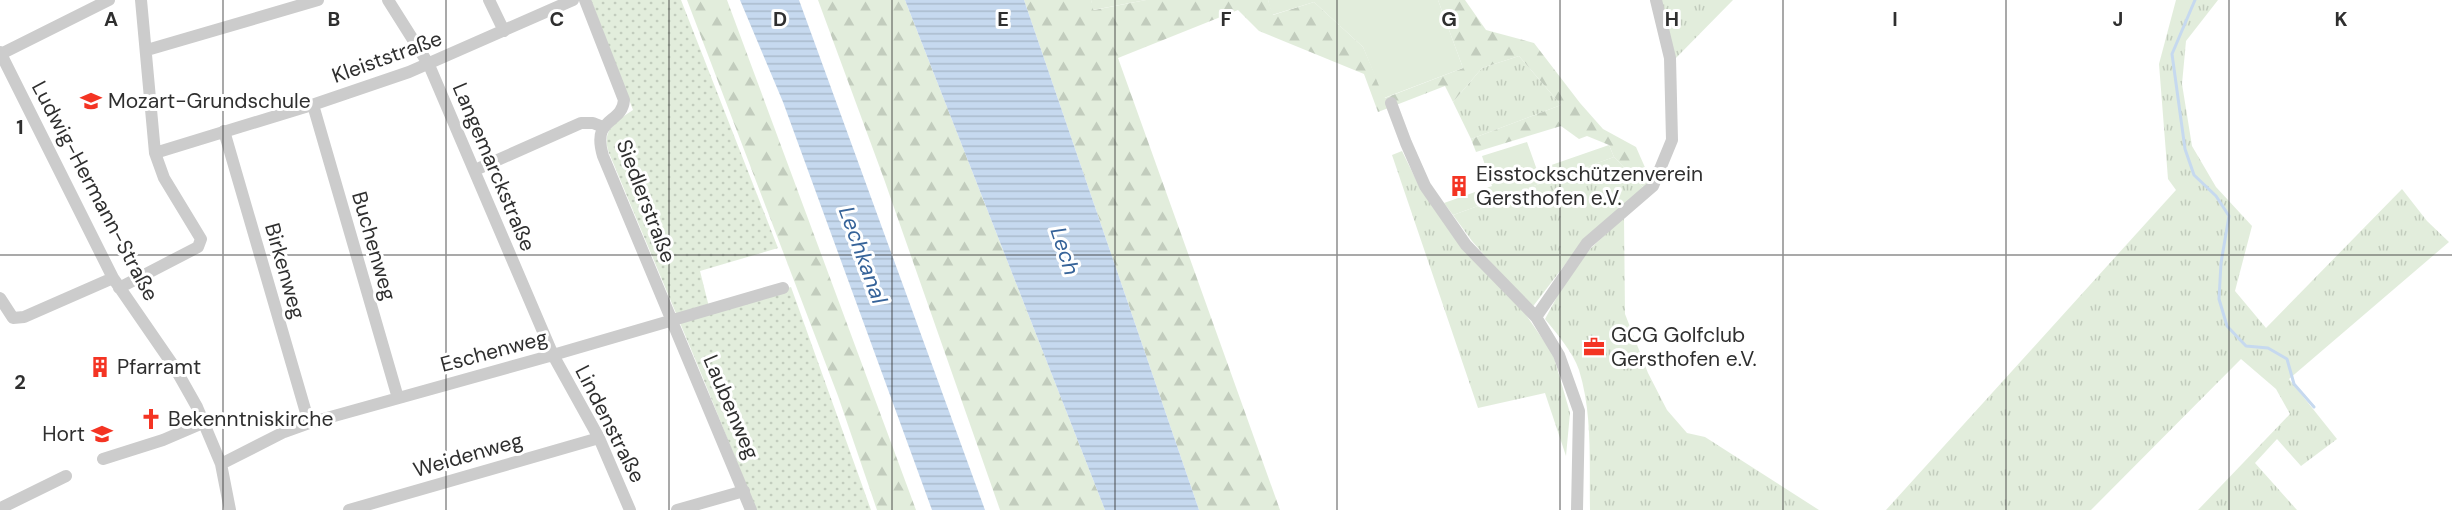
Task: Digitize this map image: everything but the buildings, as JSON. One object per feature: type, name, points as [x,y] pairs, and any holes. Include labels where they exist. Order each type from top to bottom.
[{"type":"street","points":[[1,53],[109,0]]},
{"type":"street","points":[[0,298],[13,318],[24,317],[116,283],[198,247],[201,239],[164,178],[155,153],[141,0]]},
{"type":"street","points":[[147,50],[318,0]]},
{"type":"street","name":"Langemarckstraße","points":[[388,0],[429,64],[553,355]]},
{"type":"street","points":[[489,0],[504,31]]},
{"type":"street","name":"Kleiststraße","points":[[155,153],[313,105],[429,64],[573,0]]},
{"type":"street","name":"Siedlerstraße","points":[[585,0],[624,100],[620,111],[603,127],[600,145],[603,156],[673,320]]},
{"type":"street","points":[[1536,317],[1587,243],[1653,186],[1671,140],[1670,58],[1656,0]]},
{"type":"street","name":"Ludwig-Hermann-Straße","points":[[1,53],[5,74],[116,283],[175,368],[205,422],[221,464],[230,510]]},
{"type":"street","points":[[1391,103],[1425,186],[1466,245],[1536,317],[1559,355],[1579,411],[1578,510]]},
{"type":"street","name":"Buchenweg","points":[[313,105],[398,398]]},
{"type":"street","points":[[475,170],[581,123],[593,123],[603,127]]},
{"type":"street","name":"Birkenweg","points":[[224,131],[309,423]]},
{"type":"street","name":"Eschenweg","points":[[221,464],[284,432],[309,423],[783,288]]},
{"type":"street","name":"Laubenweg","points":[[673,320],[751,510]]},
{"type":"street","name":"Lindenstraße","points":[[553,355],[599,438],[630,510]]},
{"type":"street","points":[[103,459],[163,440],[205,422]]},
{"type":"street","name":"Weidenweg","points":[[349,510],[599,438]]},
{"type":"street","points":[[3,506],[66,476]]},
{"type":"street","points":[[677,510],[744,491]]},
{"type":"green space","points":[[591,0],[681,0],[778,248],[700,271],[710,311],[791,287],[871,510],[756,510],[609,153],[608,132],[615,123],[633,110]]},
{"type":"green space","points":[[687,0],[727,0],[916,510],[877,510],[838,396]]},
{"type":"green space","points":[[818,0],[905,0],[1105,510],[1000,510],[884,179]]},
{"type":"green space","points":[[1024,0],[1091,0],[1094,10],[1146,0],[1268,0],[1273,15],[1314,2],[1363,47],[1385,98],[1463,68],[1438,0],[1465,0],[1486,30],[1534,43],[1603,129],[1636,147],[1651,181],[1644,188],[1614,157],[1609,145],[1587,136],[1579,139],[1561,126],[1476,152],[1471,139],[1561,105],[1519,56],[1482,68],[1453,102],[1445,86],[1378,112],[1364,74],[1259,31],[1238,10],[1118,58],[1280,510],[1199,510]]},
{"type":"green space","points":[[1091,0],[1146,0],[1093,10]]},
{"type":"green space","points":[[1268,0],[1438,0],[1463,68],[1384,98],[1363,47],[1314,2],[1272,15]]},
{"type":"green space","points":[[1660,0],[1733,0],[1674,60]]},
{"type":"green space","points":[[2176,0],[2218,0],[2186,41],[2182,84],[2192,146],[2216,187],[2252,226],[2235,291],[2266,328],[2402,189],[2427,221],[2449,242],[2289,379],[2337,439],[2301,466],[2277,439],[2255,463],[2297,510],[2198,510],[2290,414],[2276,389],[2241,359],[2091,510],[1886,510],[2176,190],[2168,179],[2159,64]]},
{"type":"green space","points":[[1519,56],[1561,105],[1471,139],[1453,102],[1482,68]]},
{"type":"green space","points":[[1527,142],[1537,170],[1609,145],[1614,157],[1453,215],[1444,203],[1492,186],[1482,156]]},
{"type":"green space","points":[[1402,151],[1420,188],[1524,312],[1553,354],[1570,413],[1566,456],[1545,393],[1478,408],[1392,155]]},
{"type":"green space","points":[[1614,157],[1644,188],[1583,241],[1531,309],[1472,241],[1453,215]]},
{"type":"green space","points":[[1624,217],[1625,314],[1648,373],[1667,410],[1687,433],[1705,437],[1819,510],[1590,510],[1589,440],[1586,404],[1579,370],[1564,343],[1545,319],[1565,282],[1591,248]]},
{"type":"water","name":"Lechkanal","points":[[740,0],[799,0],[985,510],[932,510],[783,102]]},
{"type":"water","name":"Lech","points":[[905,0],[1024,0],[1199,510],[1105,510]]},
{"type":"waterway","points":[[2195,0],[2172,54],[2185,149],[2194,175],[2216,196],[2229,216],[2221,263],[2219,299],[2227,326],[2246,346],[2268,348],[2287,359],[2294,384],[2314,407]]},
{"type":"place","name":"Mozart-Grundschule","points":[[91,101]]},
{"type":"place","name":"Eisstockschützenverein Gersthofen e.V.","points":[[1459,186]]},
{"type":"place","name":"GCG Golfclub Gersthofen e.V.","points":[[1594,347]]},
{"type":"place","name":"Pfarramt","points":[[100,367]]},
{"type":"place","name":"Bekenntniskirche","points":[[151,419]]},
{"type":"place","name":"Hort","points":[[102,434]]}]
